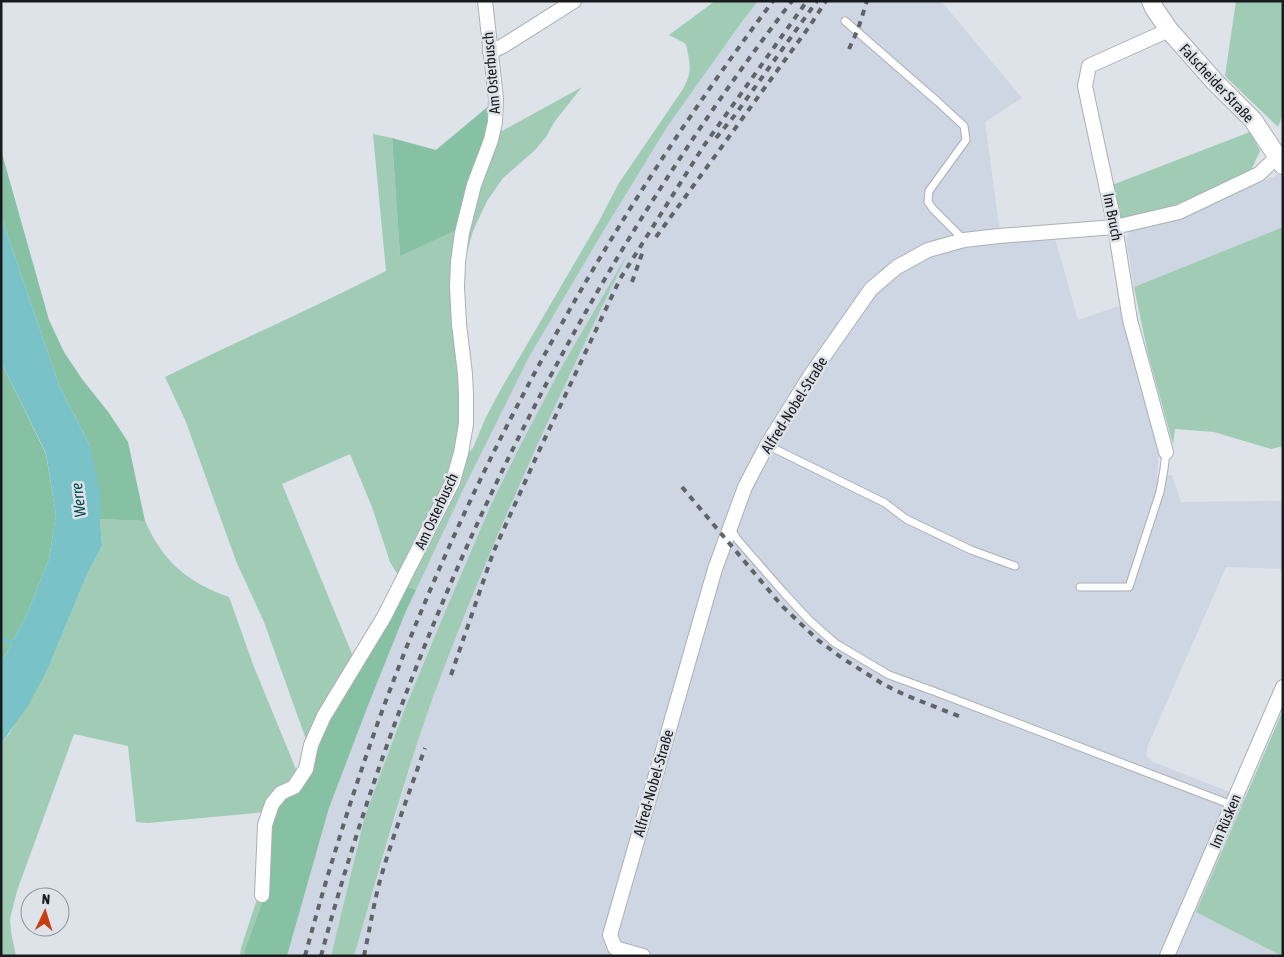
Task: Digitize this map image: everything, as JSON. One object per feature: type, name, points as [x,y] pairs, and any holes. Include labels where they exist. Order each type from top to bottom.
[{"type":"street","name":"Am Osterbusch","points":[[262,895],[265,825],[272,804],[281,793],[294,787],[306,769],[311,745],[324,716],[384,617],[453,481],[461,453],[466,424],[466,394],[459,324],[458,262],[462,233],[474,185],[491,140],[495,122],[496,99],[485,1]]},
{"type":"street","points":[[490,52],[503,46],[574,1]]},
{"type":"street","name":"Falscheider Straße","points":[[1151,1],[1169,30],[1215,82],[1253,120],[1280,161]]},
{"type":"street","name":"Im Bruch","points":[[1166,452],[1130,320],[1116,227],[1085,86],[1089,66],[1169,30]]},
{"type":"street","name":"Alfred-Nobel-Straße","points":[[643,956],[615,948],[610,935],[715,569],[745,487],[767,445],[810,376],[871,289],[897,267],[928,250],[964,240],[1116,227],[1179,212],[1259,174],[1280,161]]},
{"type":"street","name":"Im Rüsken","points":[[1167,956],[1283,687]]},
{"type":"lane","points":[[844,21],[964,126],[966,140],[929,191],[928,202],[964,240]]},
{"type":"lane","points":[[767,445],[885,503],[906,519],[971,550],[1015,566]]},
{"type":"lane","points":[[1080,587],[1129,587],[1160,492],[1166,452]]},
{"type":"lane","points":[[730,528],[766,573],[810,621],[835,643],[889,675],[1232,805]]},
{"type":"shaded area","points":[[758,1],[941,1],[1022,98],[985,122],[1000,233],[1052,228],[1078,320],[1122,305],[1159,450],[1157,477],[1172,475],[1181,502],[1283,501],[1283,569],[1226,567],[1148,745],[1146,755],[1153,762],[1245,798],[1197,912],[1282,956],[354,956],[416,747],[446,663],[444,662],[404,711],[365,816],[331,956],[287,956],[329,808],[406,611],[462,492],[529,357],[601,235],[667,127]]},
{"type":"shaded area","points":[[1283,173],[1283,227],[1134,287],[1126,239],[1130,230],[1181,215]]},
{"type":"green space","points":[[715,1],[758,1],[667,127],[529,357],[416,590],[404,585],[390,562],[372,507],[350,454],[282,484],[357,666],[264,897],[245,949],[245,956],[240,956],[241,948],[258,896],[266,812],[148,823],[136,822],[128,746],[74,734],[17,891],[10,919],[16,956],[1,956],[1,744],[9,734],[49,666],[88,572],[102,546],[100,519],[145,521],[154,539],[172,563],[198,583],[229,597],[254,667],[298,774],[308,745],[264,622],[236,561],[186,422],[165,377],[386,271],[373,134],[392,138],[400,256],[491,104],[502,131],[582,87],[535,150],[503,178],[487,201],[473,231],[465,259],[463,287],[468,450],[470,451],[501,389],[598,223],[619,183],[683,89],[690,67],[686,44],[669,35]]},
{"type":"green space","points":[[1236,1],[1283,1],[1283,114],[1278,127],[1225,76]]},
{"type":"green space","points":[[491,104],[491,120],[458,229],[400,256],[392,138],[436,150]]},
{"type":"green space","points":[[1250,132],[1260,151],[1251,170],[1180,205],[1120,221],[1112,185]]},
{"type":"green space","points":[[1,150],[49,320],[64,352],[128,442],[145,521],[100,519],[90,446],[59,385],[1,216]]},
{"type":"green space","points":[[1283,227],[1283,446],[1271,449],[1214,432],[1175,429],[1173,444],[1148,354],[1134,287]]},
{"type":"green space","points":[[628,253],[530,461],[484,566],[442,673],[395,813],[354,956],[331,956],[365,816],[404,711],[442,619],[491,505],[521,444],[561,368]]},
{"type":"green space","points":[[1,362],[46,454],[56,515],[49,559],[27,614],[1,664]]},
{"type":"green space","points":[[404,585],[416,590],[369,703],[329,808],[287,956],[245,956],[245,949],[264,897],[273,805],[313,746]]},
{"type":"green space","points":[[1283,710],[1283,956],[1282,956],[1196,912]]},
{"type":"water","name":"Werre","points":[[1,216],[59,385],[90,446],[100,491],[102,546],[88,572],[49,666],[29,704],[1,744],[1,664],[27,614],[49,559],[56,515],[46,453],[1,362]]},
{"type":"waterway","points":[[1,639],[13,642]]},
{"type":"railway","points":[[305,956],[357,782],[377,725],[414,628],[455,533],[500,440],[548,348],[654,171],[712,85],[773,1]]},
{"type":"railway","points":[[321,956],[359,828],[403,701],[453,577],[510,456],[572,337],[640,222],[713,109],[792,1]]},
{"type":"railway","points":[[451,675],[493,553],[620,279],[703,147],[807,1]]},
{"type":"railway","points":[[716,138],[735,115],[817,1]]},
{"type":"railway","points":[[656,237],[826,1]]},
{"type":"railway","points":[[849,49],[867,1]]},
{"type":"railway","points":[[632,282],[644,248]]},
{"type":"railway","points":[[682,487],[782,606],[818,640],[883,684],[905,695],[961,717]]},
{"type":"railway","points":[[364,956],[379,884],[425,748]]}]
